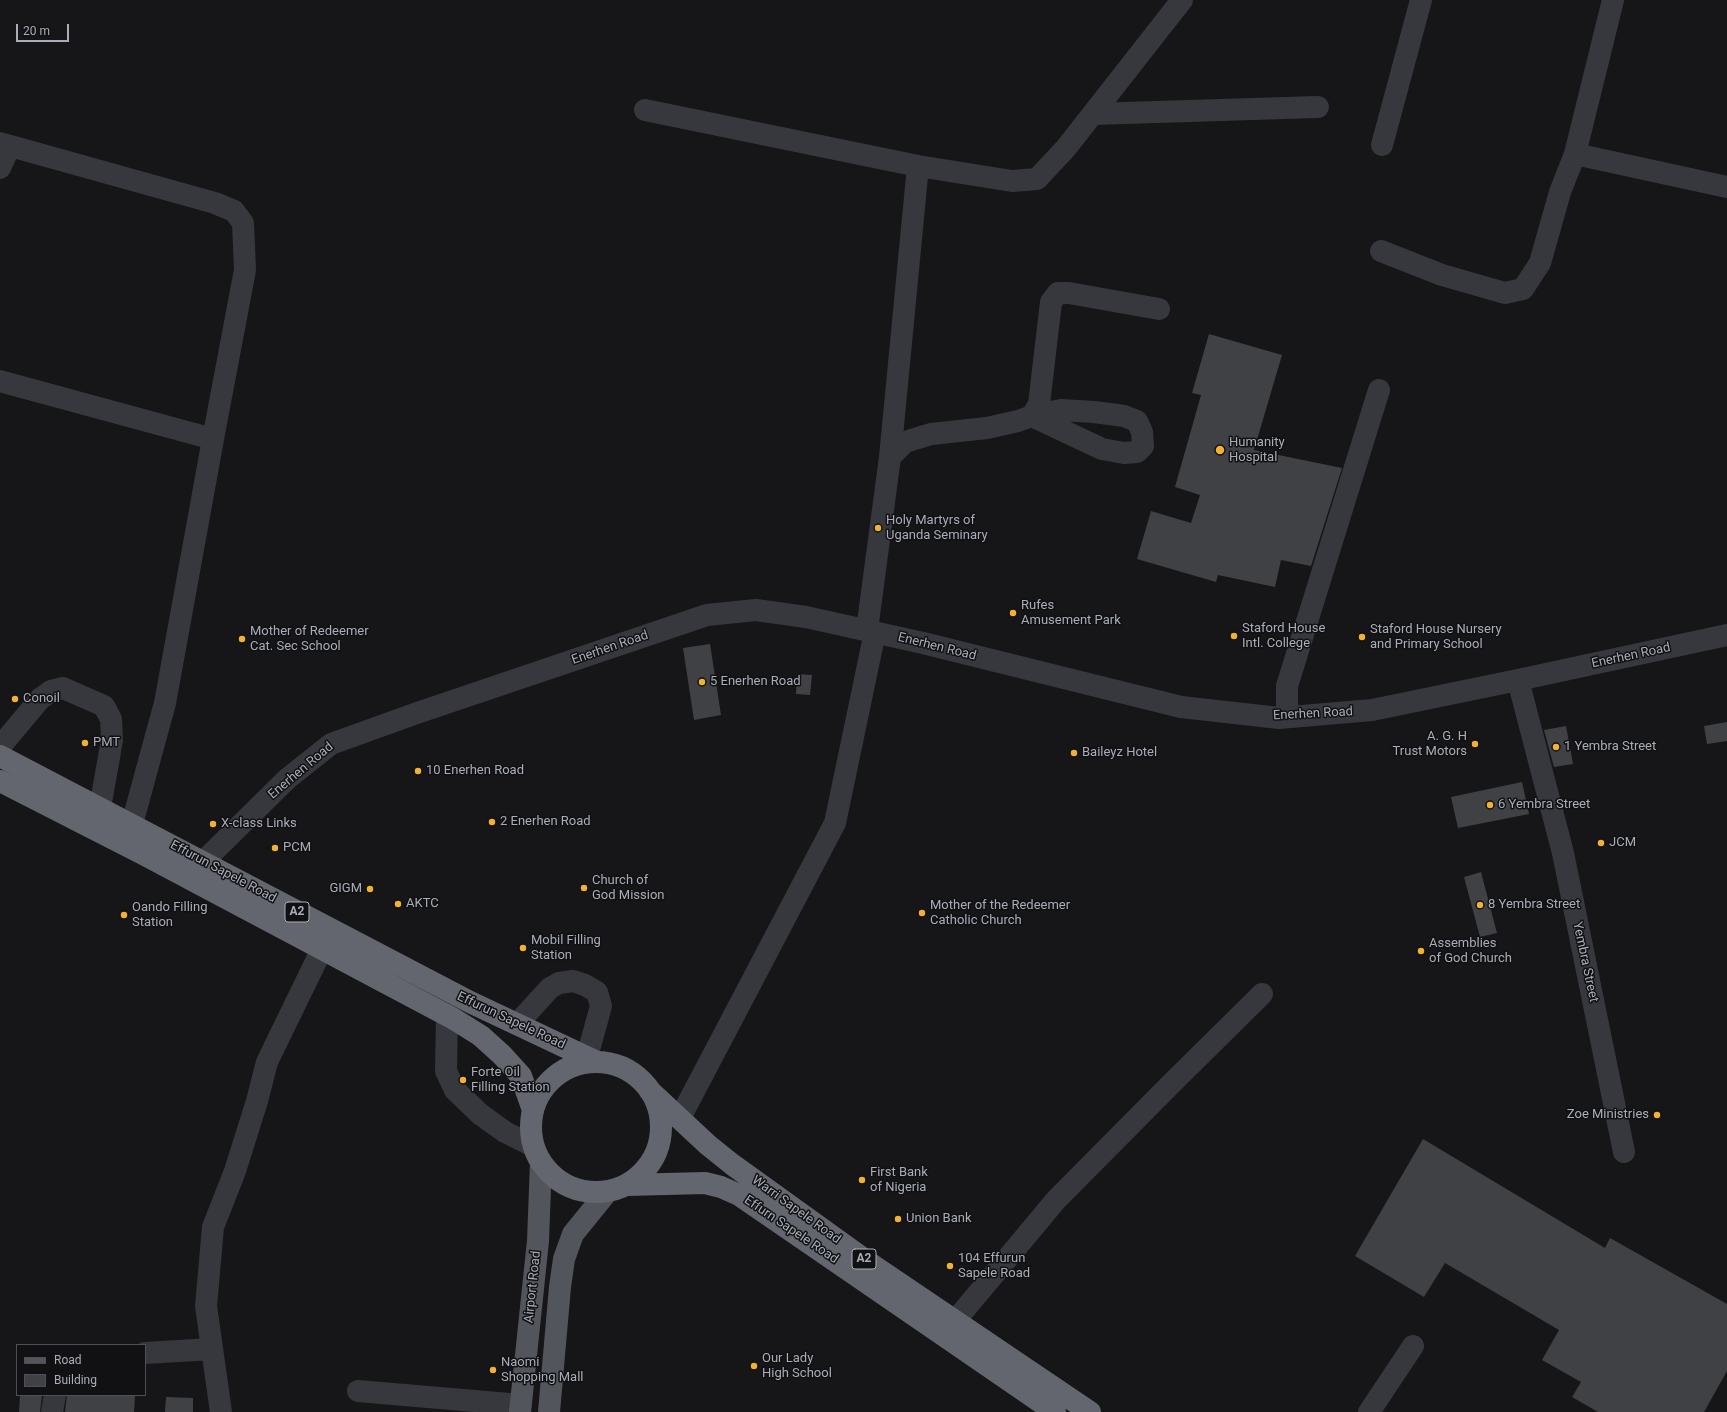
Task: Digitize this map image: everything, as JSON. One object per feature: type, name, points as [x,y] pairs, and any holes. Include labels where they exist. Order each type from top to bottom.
[{"type":"highway","name":"Effurun Sapele Road","points":[[0,756],[470,1002],[592,1059]]},
{"type":"highway","name":"Effurun Sapele Road","points":[[0,781],[143,854],[447,1015],[481,1036],[502,1055],[521,1076],[533,1110]]},
{"type":"highway","name":"A2","points":[[592,1059],[618,1065],[636,1075],[650,1091],[659,1111],[661,1132],[656,1153],[644,1172],[627,1185],[606,1192],[588,1192],[569,1187],[553,1177],[537,1154],[531,1128],[533,1110],[542,1090],[557,1075],[592,1059]]},
{"type":"highway","name":"Warri Sapele Road","points":[[650,1091],[708,1145],[733,1165],[865,1260],[1090,1412]]},
{"type":"highway","name":"Effurn Sapele Road","points":[[627,1185],[704,1183],[721,1187],[739,1195],[1055,1412]]},
{"type":"main road","name":"Airport Road","points":[[521,1408],[538,1241],[537,1154]]},
{"type":"main road","name":"Airport Road","points":[[549,1412],[560,1287],[564,1259],[573,1234],[606,1192]]},
{"type":"street","points":[[645,110],[918,166],[1012,181],[1036,179],[1066,148],[1182,0]]},
{"type":"street","points":[[1382,145],[1422,0]]},
{"type":"street","points":[[1381,251],[1442,275],[1505,293],[1523,289],[1540,263],[1560,192],[1575,154],[1613,0]]},
{"type":"street","points":[[1093,114],[1318,107]]},
{"type":"street","points":[[0,168],[5,144],[215,203],[234,211],[243,222],[245,270],[165,703],[132,824]]},
{"type":"street","points":[[1575,154],[1727,187]]},
{"type":"street","points":[[680,1118],[835,823],[871,631],[890,457],[918,166]]},
{"type":"street","points":[[890,457],[905,442],[931,434],[987,428],[1018,421],[1032,416],[1040,404],[1051,302],[1058,293],[1069,293],[1159,309]]},
{"type":"street","points":[[0,382],[213,439]]},
{"type":"street","points":[[1287,717],[1287,686],[1380,390]]},
{"type":"street","name":"Enerhen Road","points":[[202,862],[287,779],[331,744],[410,715],[707,615],[756,610],[806,617],[871,631],[1181,707],[1279,718],[1372,710],[1727,635]]},
{"type":"street","name":"Yembra Street","points":[[1518,680],[1563,853],[1624,1152]]},
{"type":"street","points":[[0,747],[40,699],[51,691],[63,688],[104,706],[111,719],[112,740],[100,808]]},
{"type":"street","points":[[221,1412],[206,1306],[213,1227],[235,1171],[257,1101],[267,1062],[322,949]]},
{"type":"street","points":[[517,1024],[550,988],[559,983],[573,981],[585,985],[597,992],[601,1006],[592,1059]]},
{"type":"street","points":[[955,1321],[1056,1200],[1262,994]]},
{"type":"street","points":[[447,1015],[446,1070],[455,1090],[480,1114],[537,1154]]},
{"type":"street","points":[[1369,1412],[1414,1346]]},
{"type":"street","points":[[146,1352],[212,1349]]},
{"type":"street","points":[[358,1391],[521,1408]]},
{"type":"street","points":[[52,1412],[55,1396]]},
{"type":"building","points":[[1209,334],[1282,355],[1254,450],[1342,468],[1311,566],[1281,560],[1275,587],[1218,575],[1216,582],[1137,559],[1151,511],[1191,523],[1200,495],[1175,487],[1201,395],[1192,393]]},
{"type":"building","name":"5 Enerhen Road","points":[[710,644],[721,715],[694,720],[683,648]]},
{"type":"building","points":[[797,674],[812,675],[810,695],[796,694]]},
{"type":"building","points":[[1727,722],[1727,741],[1707,744],[1704,726]]},
{"type":"building","name":"1 Yembra Street","points":[[1566,726],[1573,764],[1554,767],[1544,730]]},
{"type":"building","name":"6 Yembra Street","points":[[1522,782],[1529,814],[1458,828],[1451,797]]},
{"type":"building","name":"8 Yembra Street","points":[[1481,872],[1497,933],[1480,937],[1464,877]]},
{"type":"building","points":[[1423,1139],[1605,1248],[1610,1238],[1727,1304],[1727,1371],[1704,1412],[1598,1412],[1572,1397],[1581,1382],[1542,1360],[1559,1330],[1445,1263],[1424,1297],[1355,1256]]},
{"type":"building","points":[[20,1396],[42,1396],[40,1412],[19,1412]]},
{"type":"building","points":[[67,1396],[135,1396],[134,1412],[65,1412]]},
{"type":"building","points":[[166,1397],[193,1398],[193,1412],[165,1412]]},
{"type":"place","name":"Humanity Hospital","points":[[1220,450]]},
{"type":"place","name":"Holy Martyrs of Uganda Seminary","points":[[878,528]]},
{"type":"place","name":"Rufes Amusement Park","points":[[1013,613]]},
{"type":"place","name":"Staford House Intl. College","points":[[1234,636]]},
{"type":"place","name":"Staford House Nursery and Primary School","points":[[1362,637]]},
{"type":"place","name":"Mother of Redeemer Cat. Sec School","points":[[242,639]]},
{"type":"place","name":"5 Enerhen Road","points":[[702,682]]},
{"type":"place","name":"Conoil","points":[[15,699]]},
{"type":"place","name":"PMT","points":[[85,743]]},
{"type":"place","name":"A. G. H Trust Motors","points":[[1475,744]]},
{"type":"place","name":"1 Yembra Street","points":[[1556,747]]},
{"type":"place","name":"Baileyz Hotel","points":[[1074,753]]},
{"type":"place","name":"10 Enerhen Road","points":[[418,771]]},
{"type":"place","name":"6 Yembra Street","points":[[1490,805]]},
{"type":"place","name":"2 Enerhen Road","points":[[492,822]]},
{"type":"place","name":"X-class Links","points":[[213,824]]},
{"type":"place","name":"JCM","points":[[1601,843]]},
{"type":"place","name":"PCM","points":[[275,848]]},
{"type":"place","name":"Church of God Mission","points":[[584,888]]},
{"type":"place","name":"GIGM","points":[[370,889]]},
{"type":"place","name":"AKTC","points":[[398,904]]},
{"type":"place","name":"8 Yembra Street","points":[[1480,905]]},
{"type":"place","name":"Mother of the Redeemer Catholic Church","points":[[922,913]]},
{"type":"place","name":"Oando Filling Station","points":[[124,915]]},
{"type":"place","name":"Mobil Filling Station","points":[[523,948]]},
{"type":"place","name":"Assemblies of God Church","points":[[1421,951]]},
{"type":"place","name":"Forte Oil Filling Station","points":[[463,1080]]},
{"type":"place","name":"Zoe Ministries","points":[[1657,1115]]},
{"type":"place","name":"First Bank of Nigeria","points":[[862,1180]]},
{"type":"place","name":"Union Bank","points":[[898,1219]]},
{"type":"place","name":"104 Effurun Sapele Road","points":[[950,1266]]},
{"type":"place","name":"Our Lady High School","points":[[754,1366]]},
{"type":"place","name":"Naomi Shopping Mall","points":[[493,1370]]}]
